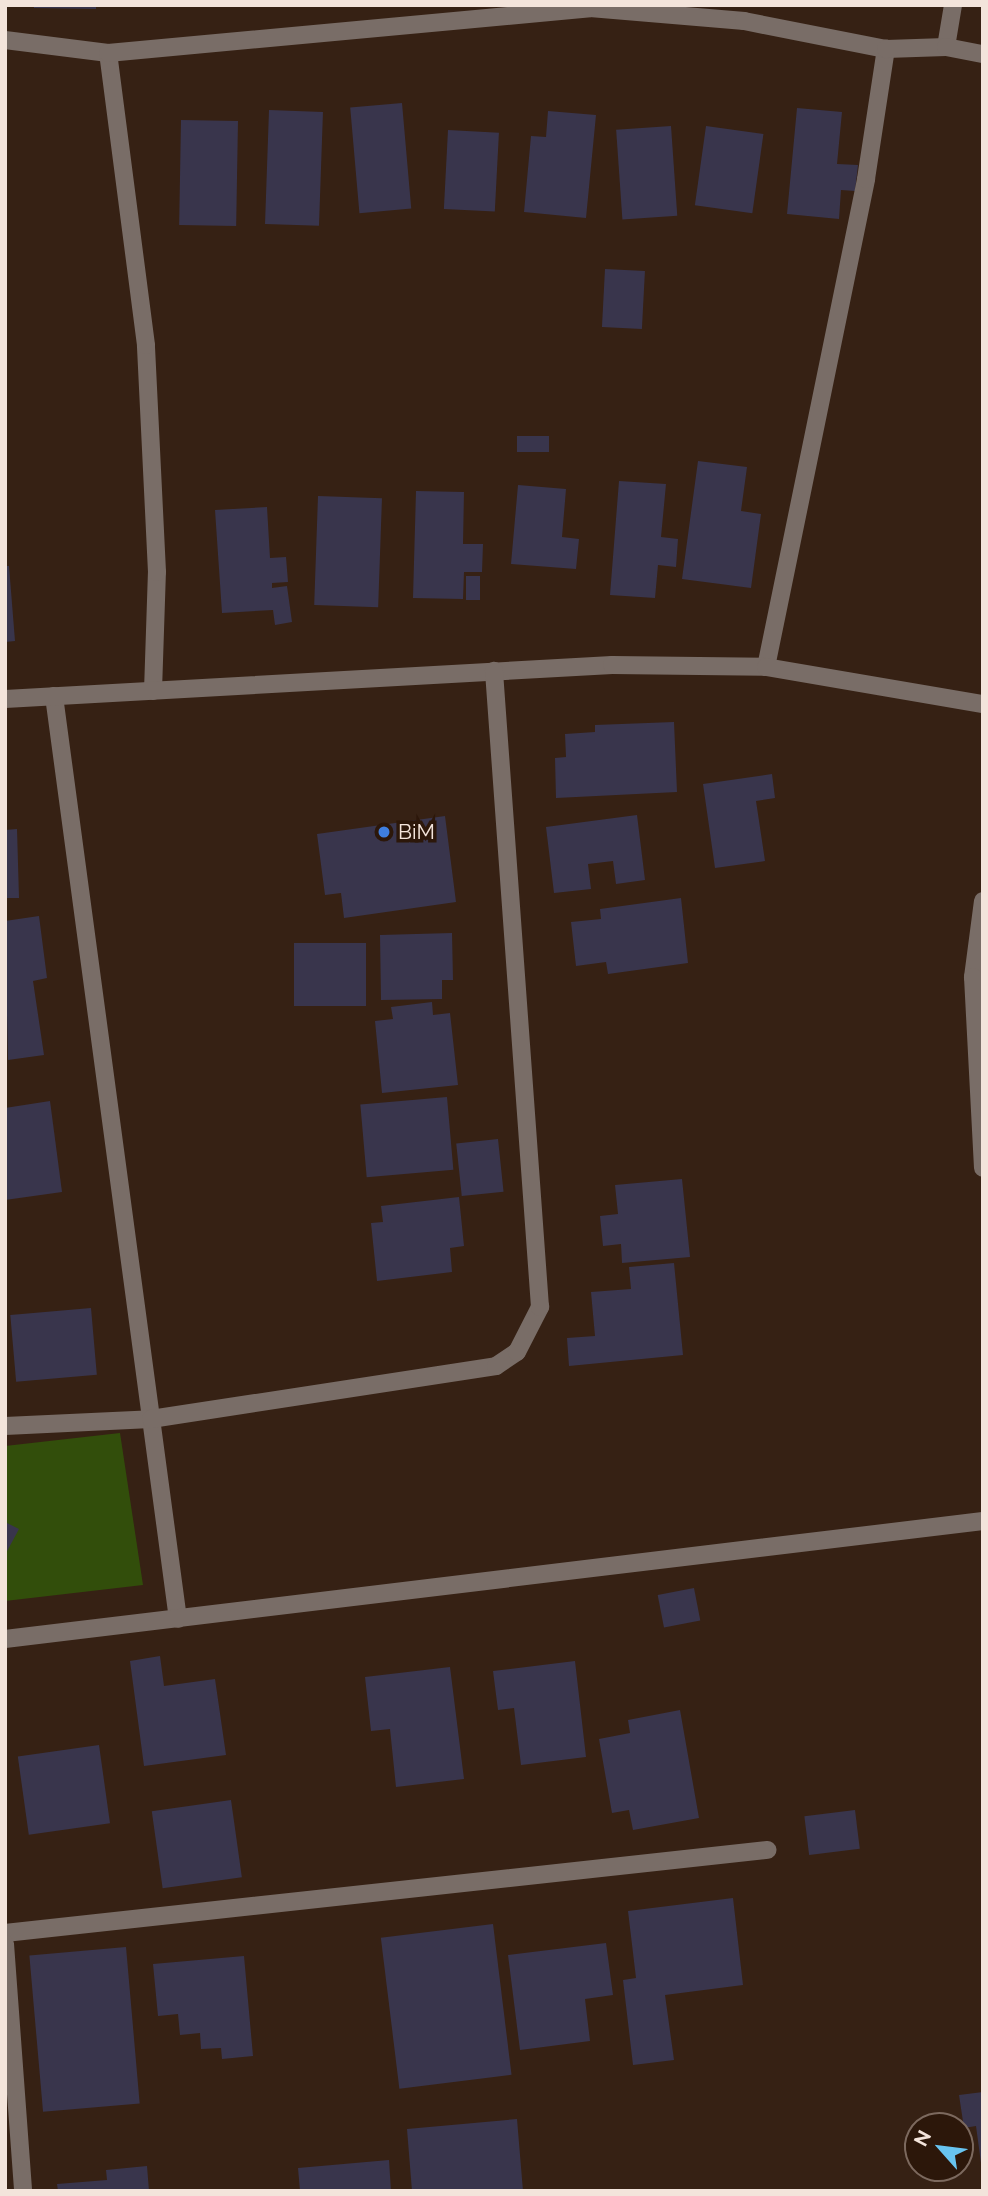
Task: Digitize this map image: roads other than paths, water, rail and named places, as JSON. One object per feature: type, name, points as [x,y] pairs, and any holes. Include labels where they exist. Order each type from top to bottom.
[{"type":"street","points":[[946,47],[953,5]]},
{"type":"street","points":[[5,40],[108,53],[590,8],[744,21],[886,49],[946,47],[983,54]]},
{"type":"street","points":[[766,667],[866,179],[886,49]]},
{"type":"street","points":[[108,53],[146,345],[157,572],[153,691]]},
{"type":"street","points":[[5,699],[612,665],[766,667],[983,704]]},
{"type":"street","points":[[5,1426],[151,1419],[496,1366],[517,1352],[540,1307],[494,671]]},
{"type":"street","points":[[54,696],[178,1619]]},
{"type":"street","points":[[983,901],[973,976],[983,1168]]},
{"type":"street","points":[[5,1639],[983,1521]]},
{"type":"street","points":[[5,1933],[767,1850]]},
{"type":"street","points":[[5,1944],[12,2103],[23,2191]]},
{"type":"place","name":"BiM","points":[[384,832]]}]
